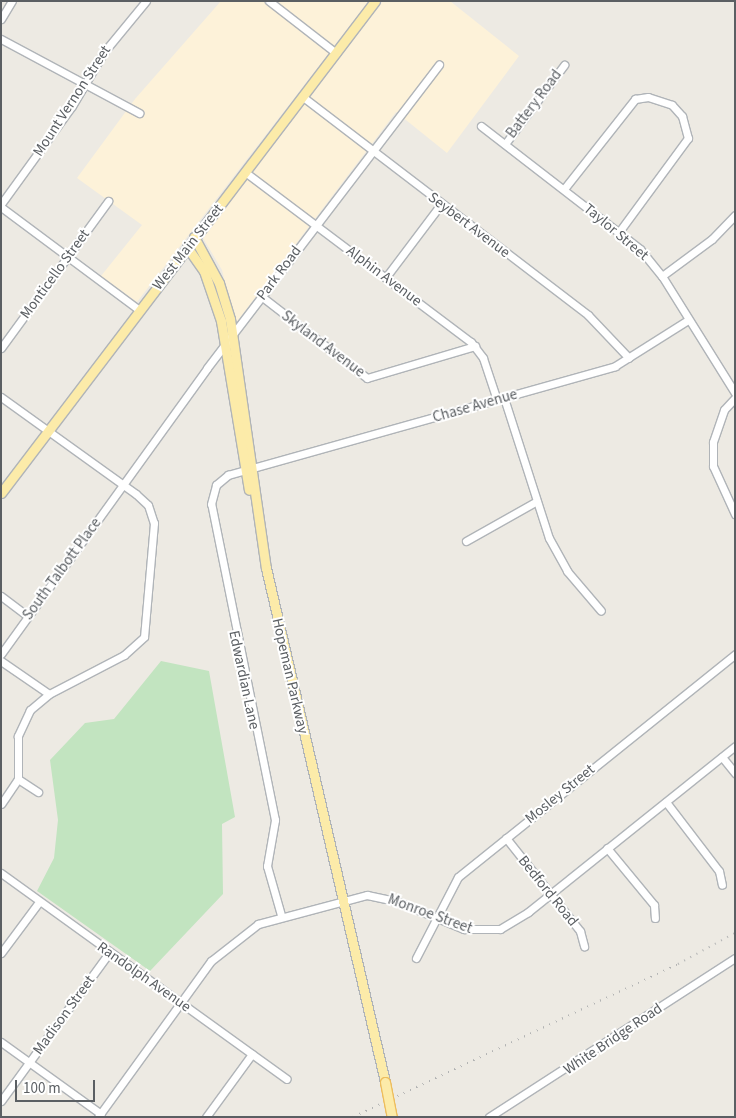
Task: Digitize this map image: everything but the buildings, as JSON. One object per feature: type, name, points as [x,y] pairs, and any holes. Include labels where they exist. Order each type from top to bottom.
[{"type":"main road","name":"West Main Street","points":[[1,494],[194,237],[375,1]]},
{"type":"main road","points":[[194,237],[219,282],[232,335],[248,470]]},
{"type":"main road","points":[[187,247],[211,287],[225,345],[248,470]]},
{"type":"main road","name":"Hopeman Parkway","points":[[248,470],[253,505],[392,1117]]},
{"type":"street","points":[[1,19],[12,1]]},
{"type":"street","name":"Mount Vernon Street","points":[[1,206],[84,86],[104,52],[146,1]]},
{"type":"street","points":[[269,1],[336,53]]},
{"type":"street","points":[[1,39],[84,86],[139,113]]},
{"type":"street","name":"Park Road","points":[[123,485],[261,296],[439,65]]},
{"type":"street","name":"Battery Road","points":[[504,144],[564,65]]},
{"type":"street","name":"Seybert Avenue","points":[[302,97],[588,315],[629,358]]},
{"type":"street","points":[[564,189],[635,99],[648,97],[672,105],[682,116],[688,138],[619,232]]},
{"type":"street","name":"Taylor Street","points":[[481,126],[619,232],[662,276],[735,393]]},
{"type":"street","name":"Alphin Avenue","points":[[245,172],[475,346]]},
{"type":"street","name":"Monticello Street","points":[[1,348],[108,201]]},
{"type":"street","points":[[386,277],[441,204]]},
{"type":"street","points":[[1,206],[139,310]]},
{"type":"street","points":[[662,276],[712,239],[735,215]]},
{"type":"street","name":"Skyland Avenue","points":[[261,296],[367,378],[475,346]]},
{"type":"street","name":"Chase Avenue","points":[[248,470],[500,399],[629,358],[688,320]]},
{"type":"street","points":[[475,346],[500,399],[561,561],[601,611]]},
{"type":"street","points":[[1,397],[148,505],[154,531],[144,637],[124,655],[49,694],[34,705],[21,725],[18,779],[1,804]]},
{"type":"street","points":[[735,398],[724,410],[713,442],[713,466],[735,514]]},
{"type":"street","name":"Edwardian Lane","points":[[248,470],[220,480],[211,504],[274,820],[267,866],[281,914]]},
{"type":"street","name":"South Talbott Place","points":[[1,654],[123,485]]},
{"type":"street","points":[[466,542],[537,501]]},
{"type":"street","points":[[1,596],[28,616]]},
{"type":"street","name":"Mosley Street","points":[[416,958],[434,918],[458,877],[735,654]]},
{"type":"street","points":[[1,661],[49,694]]},
{"type":"street","name":"Monroe Street","points":[[99,1115],[221,950],[242,934],[281,914],[342,900],[382,896],[470,931],[494,930],[550,894],[735,746]]},
{"type":"street","points":[[722,757],[735,773]]},
{"type":"street","points":[[18,779],[38,792]]},
{"type":"street","points":[[666,802],[720,871],[722,884]]},
{"type":"street","name":"Bedford Road","points":[[506,838],[580,931],[584,946]]},
{"type":"street","points":[[607,848],[654,905],[655,918]]},
{"type":"street","name":"Randolph Avenue","points":[[1,873],[109,953],[287,1079]]},
{"type":"street","points":[[1,953],[39,902]]},
{"type":"street","name":"Madison Street","points":[[1,1101],[109,953]]},
{"type":"street","name":"White Bridge Road","points":[[489,1117],[735,958]]},
{"type":"street","points":[[1,1042],[99,1115]]},
{"type":"street","points":[[206,1117],[252,1054]]},
{"type":"shaded area","points":[[221,1],[369,1],[137,302],[101,276],[142,225],[77,178],[135,99]]},
{"type":"shaded area","points":[[383,1],[450,1],[519,56],[447,153],[396,112],[235,324],[222,270],[203,238]]},
{"type":"green space","points":[[161,661],[209,671],[235,817],[222,824],[223,894],[150,971],[37,891],[54,858],[58,820],[50,760],[85,723],[114,719]]},
{"type":"railway","points":[[353,1117],[678,964],[735,933]]}]
